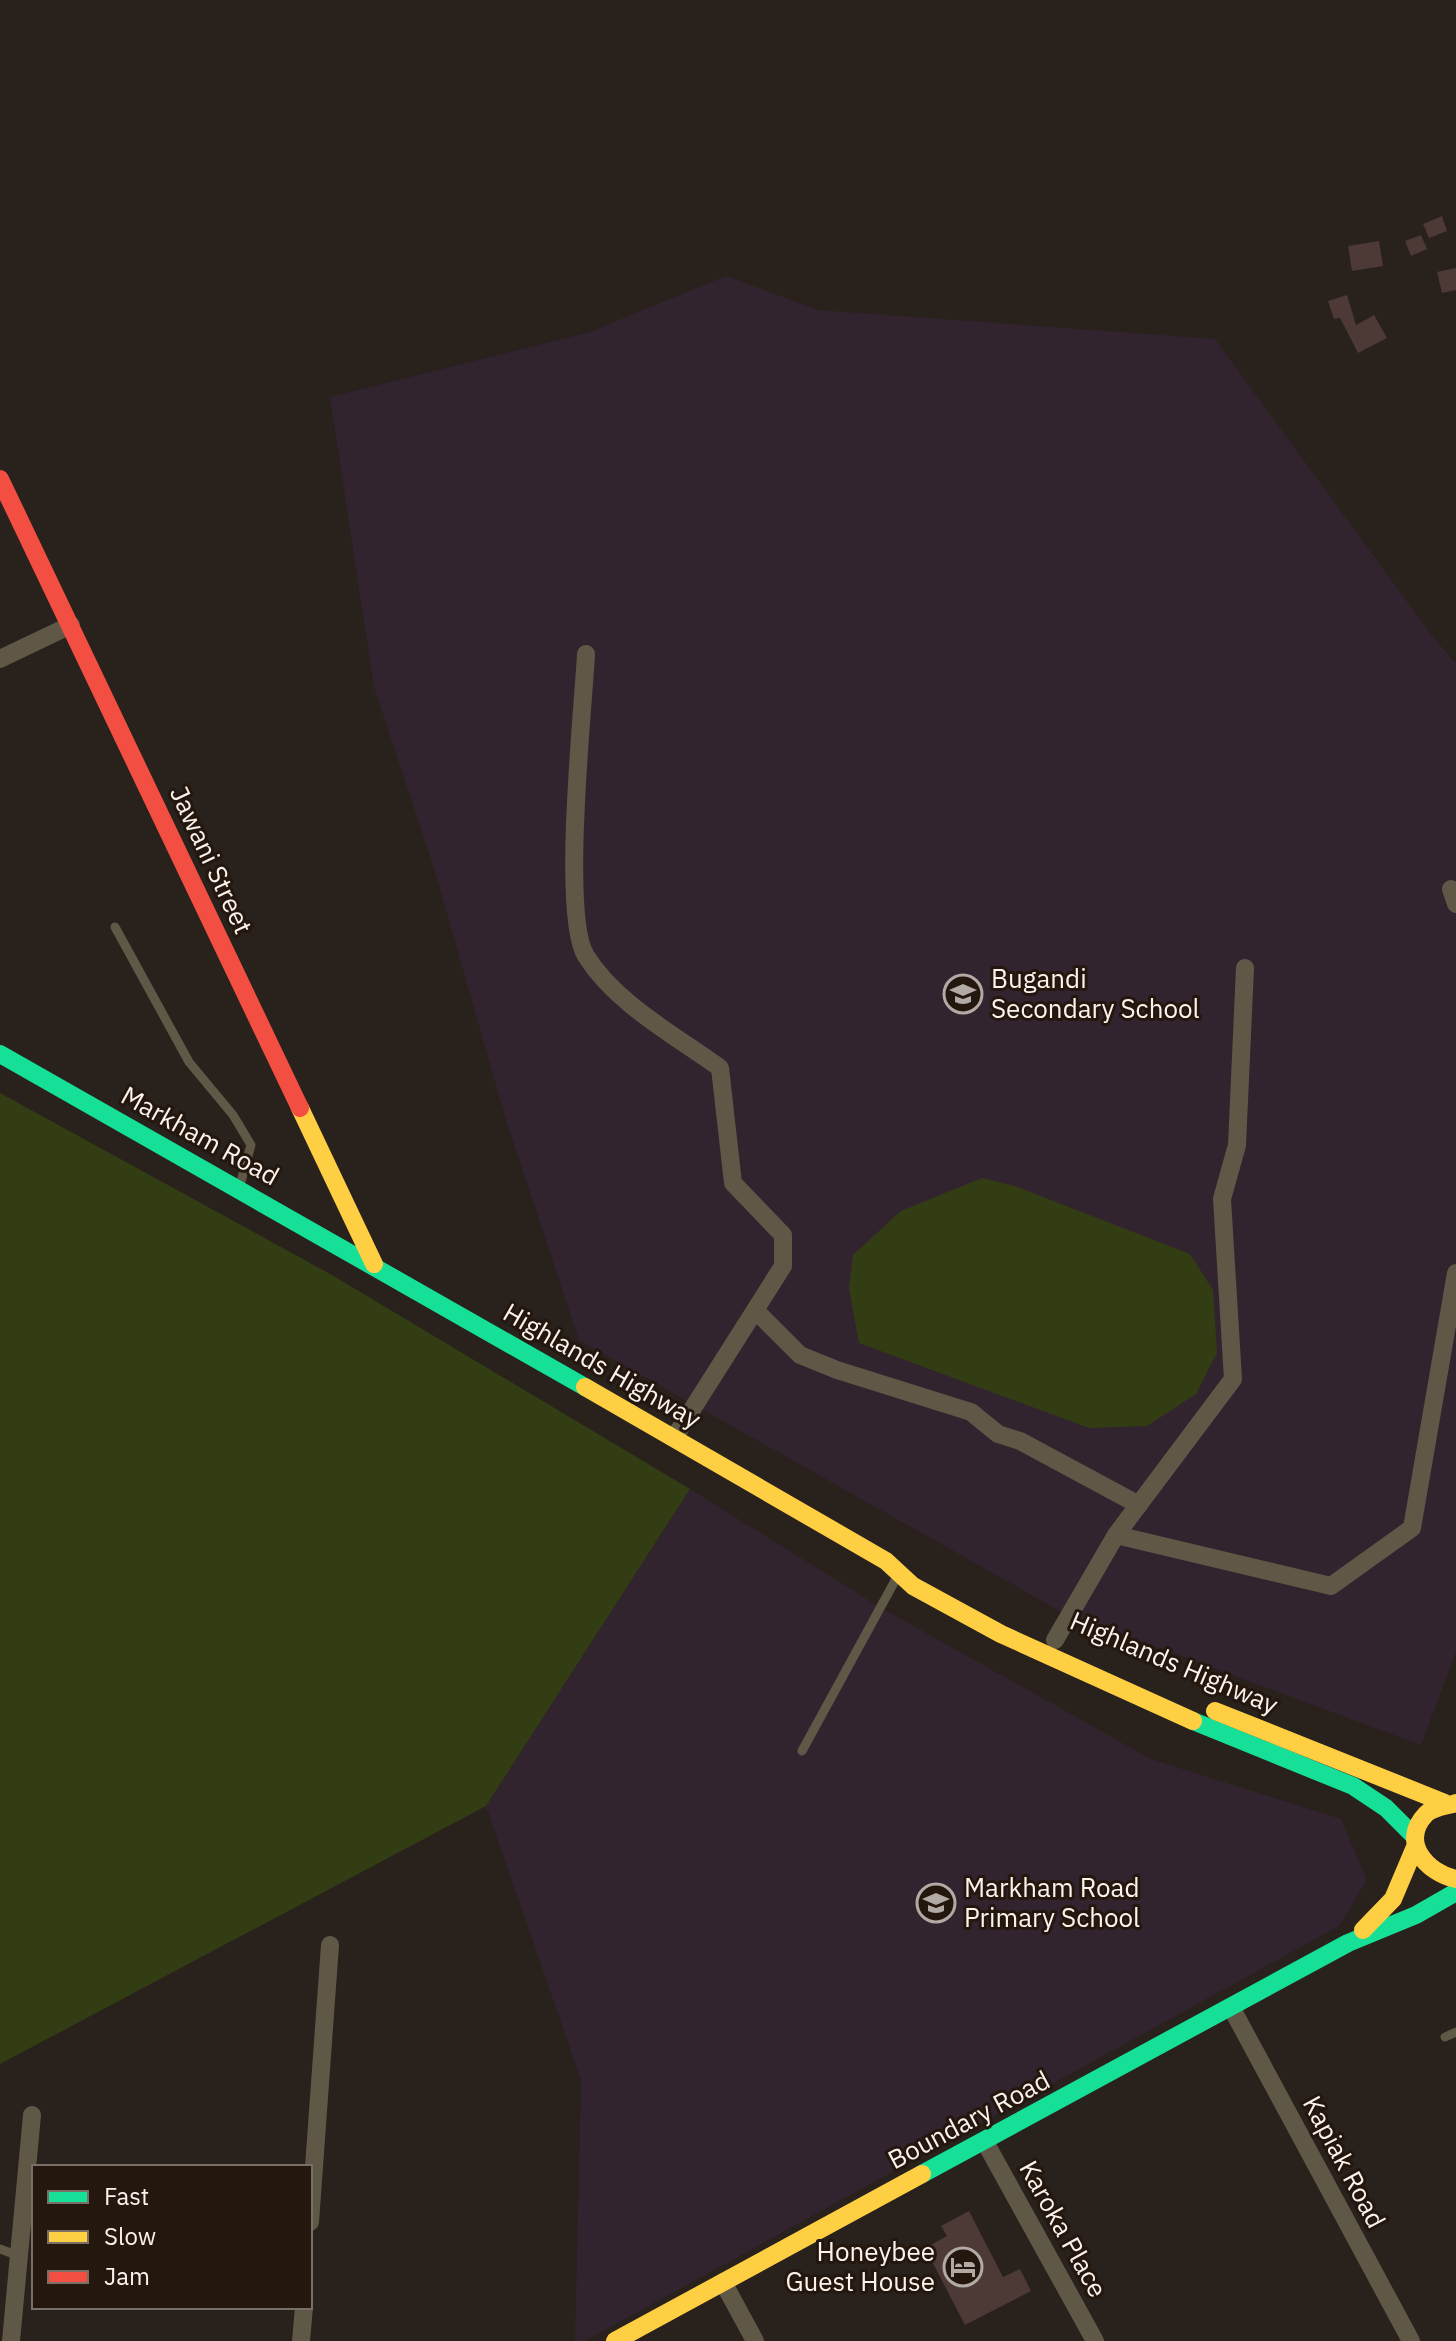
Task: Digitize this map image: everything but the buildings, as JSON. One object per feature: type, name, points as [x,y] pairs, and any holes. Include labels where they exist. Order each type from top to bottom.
[{"type":"main road","name":"Jawani Street","points":[[0,479],[374,1264]]},
{"type":"main road","name":"Markham Road","points":[[0,1054],[374,1264]]},
{"type":"main road","name":"Highlands Highway","points":[[374,1264],[893,1567],[931,1597],[1001,1634],[1162,1709],[1353,1786],[1386,1808],[1415,1842]]},
{"type":"main road","name":"Highlands Highway","points":[[893,1567],[936,1578],[1055,1640],[1153,1685],[1450,1803]]},
{"type":"main road","name":"Highlands Highway","points":[[1348,1943],[1388,1907],[1415,1842],[1421,1818],[1450,1803]]},
{"type":"main road","points":[[1415,1842],[1429,1871],[1456,1879]]},
{"type":"main road","points":[[1348,1943],[1416,1915],[1456,1892]]},
{"type":"main road","name":"Boundary Road","points":[[615,2341],[1348,1943]]},
{"type":"street","points":[[0,659],[71,625]]},
{"type":"street","points":[[586,654],[573,906],[584,954],[616,992],[720,1068],[733,1183],[783,1235],[783,1266],[674,1438]]},
{"type":"street","points":[[1055,1640],[1116,1535],[1233,1379],[1222,1199],[1237,1145],[1245,968]]},
{"type":"street","points":[[1116,1535],[1331,1586],[1412,1528],[1456,1273]]},
{"type":"street","points":[[755,1310],[800,1355],[837,1370],[971,1412],[998,1434],[1020,1441],[1139,1505]]},
{"type":"street","points":[[312,2194],[330,1945]]},
{"type":"street","name":"Kapiak Road","points":[[1231,2007],[1411,2341]]},
{"type":"street","points":[[11,2341],[32,2115]]},
{"type":"street","name":"Karoka Place","points":[[985,2142],[1095,2341]]},
{"type":"street","points":[[723,2282],[755,2341]]},
{"type":"street","points":[[301,2341],[304,2309]]},
{"type":"lane","points":[[115,927],[189,1062],[233,1115],[251,1145],[239,1188]]},
{"type":"lane","points":[[802,1751],[893,1567]]},
{"type":"lane","points":[[1445,2037],[1456,2032]]},
{"type":"lane","points":[[0,2249],[19,2256]]},
{"type":"shaded area","name":"Bugandi Secondary School","points":[[726,276],[818,310],[1215,339],[1433,637],[1456,663],[1456,1652],[1421,1745],[1060,1611],[579,1340],[506,1120],[434,868],[374,687],[330,397],[590,332]]},
{"type":"shaded area","name":"Markham Road Primary School","points":[[690,1489],[878,1606],[1151,1759],[1341,1819],[1367,1880],[1339,1926],[585,2341],[575,2341],[581,2080],[486,1806]]},
{"type":"green space","points":[[0,1093],[332,1275],[690,1489],[486,1806],[0,2064]]},
{"type":"green space","points":[[982,1178],[1015,1186],[1190,1254],[1213,1290],[1217,1353],[1196,1394],[1147,1426],[1089,1428],[859,1343],[849,1288],[853,1255],[901,1211]]},
{"type":"traffic: fast","points":[[0,1054],[585,1387]]},
{"type":"traffic: fast","points":[[1193,1721],[1353,1786],[1386,1808],[1415,1837]]},
{"type":"traffic: fast","points":[[922,2174],[1348,1943],[1416,1915],[1456,1892]]},
{"type":"traffic: slow","points":[[300,1108],[374,1264]]},
{"type":"traffic: slow","points":[[585,1387],[886,1561],[913,1586],[1001,1634],[1193,1721]]},
{"type":"traffic: slow","points":[[1215,1711],[1445,1803]]},
{"type":"traffic: slow","points":[[1456,1803],[1426,1814],[1415,1835],[1420,1855],[1427,1863],[1445,1876],[1456,1879]]},
{"type":"traffic: slow","points":[[1363,1930],[1393,1899],[1415,1847]]},
{"type":"traffic: slow","points":[[615,2341],[922,2174]]},
{"type":"traffic: jam","points":[[0,479],[300,1108]]},
{"type":"place","name":"Bugandi Secondary School","points":[[963,994]]},
{"type":"place","name":"Markham Road Primary School","points":[[936,1903]]},
{"type":"place","name":"Honeybee Guest House","points":[[963,2267]]}]
